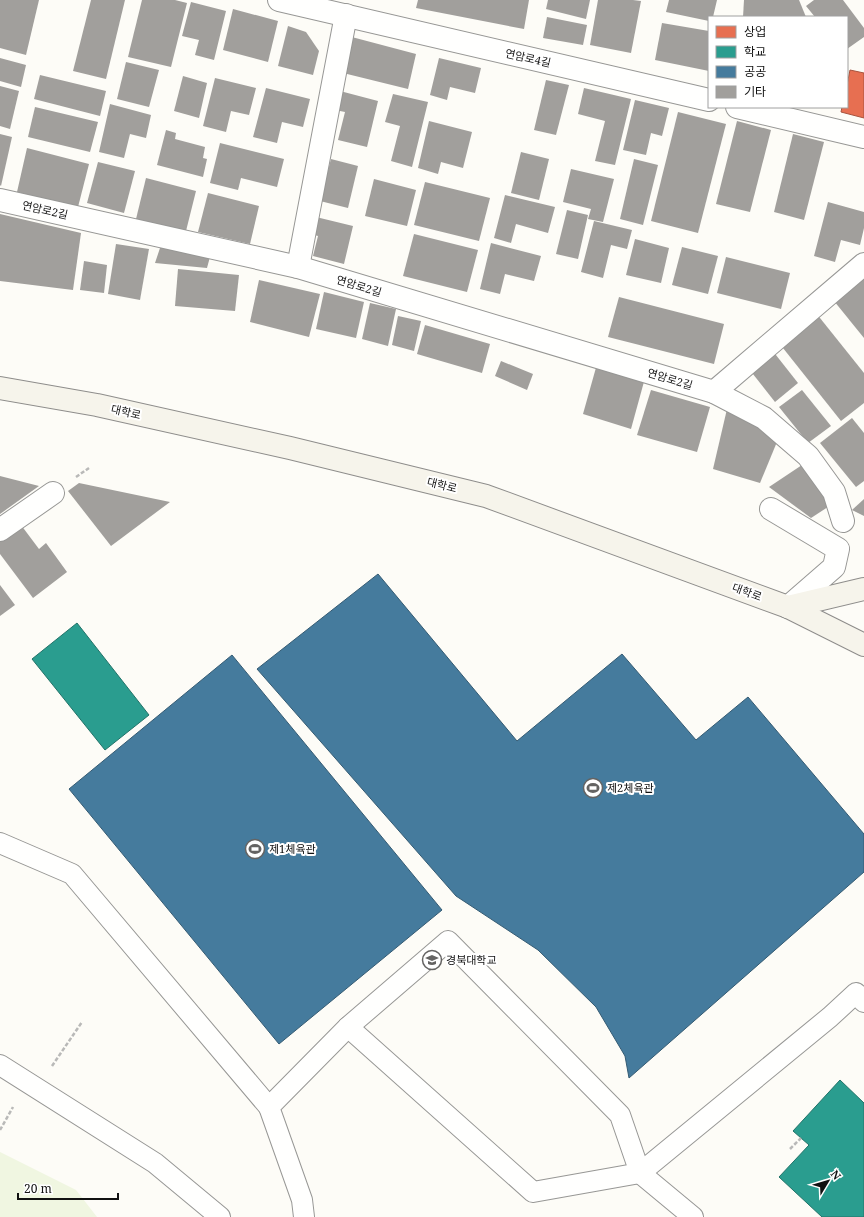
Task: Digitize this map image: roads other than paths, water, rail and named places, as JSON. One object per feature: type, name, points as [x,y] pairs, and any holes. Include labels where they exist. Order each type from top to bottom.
[{"type":"main road","name":"대학로","points":[[0,388],[104,407],[290,448],[486,496],[788,607],[864,645]]},
{"type":"main road","points":[[788,607],[864,589]]},
{"type":"street","name":"연암로4길","points":[[279,0],[708,100]]},
{"type":"street","points":[[298,268],[346,15]]},
{"type":"street","points":[[741,108],[864,137]]},
{"type":"street","name":"연암로2길","points":[[0,200],[298,268],[714,392],[764,418],[808,456],[834,492],[843,521]]},
{"type":"street","points":[[714,392],[864,264]]},
{"type":"street","points":[[0,530],[53,493]]},
{"type":"street","points":[[771,509],[838,549],[834,567],[788,607]]},
{"type":"lane","points":[[0,843],[72,874],[269,1107],[302,1200],[304,1217]]},
{"type":"lane","points":[[269,1107],[348,1027],[448,941],[620,1115],[640,1173],[693,1217]]},
{"type":"lane","points":[[348,1027],[533,1192],[640,1173],[830,1017],[856,993],[864,1002]]},
{"type":"lane","points":[[0,1065],[155,1163],[220,1217]]},
{"type":"place","name":"제2체육관","points":[[593,788]]},
{"type":"place","name":"제1체육관","points":[[255,849]]},
{"type":"place","name":"경북대학교","points":[[432,960]]}]
